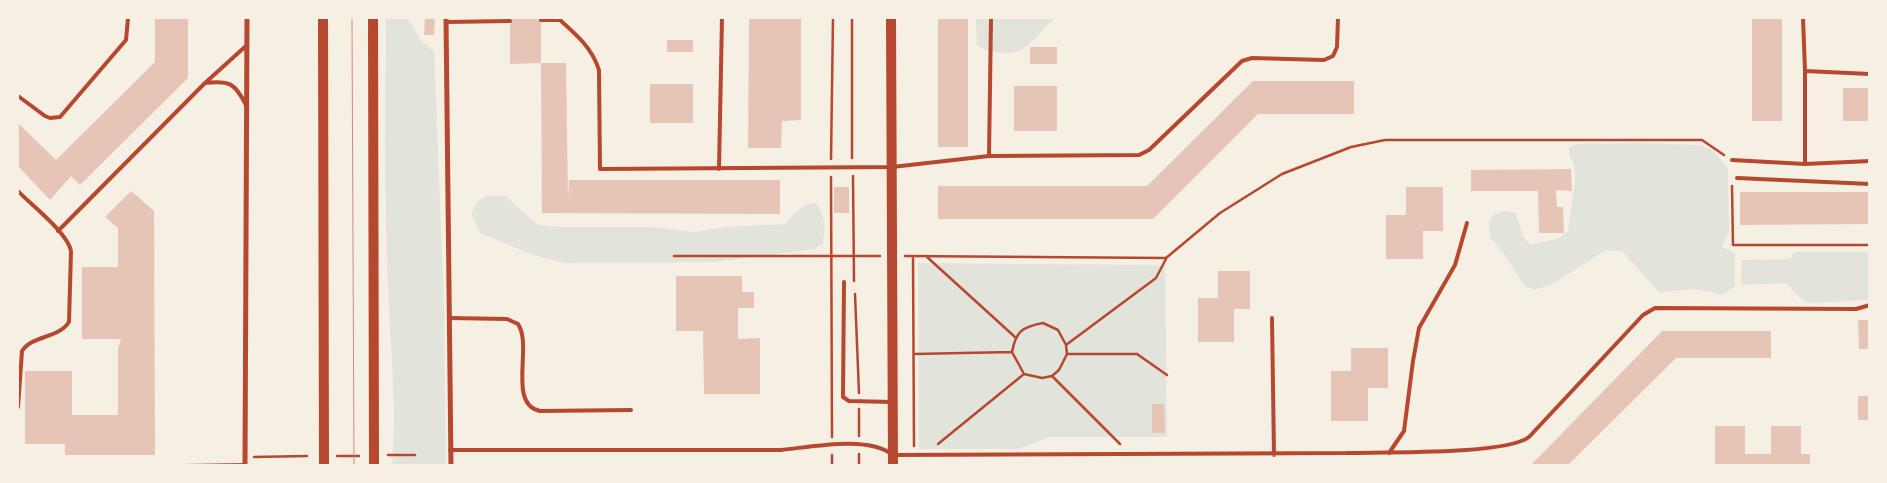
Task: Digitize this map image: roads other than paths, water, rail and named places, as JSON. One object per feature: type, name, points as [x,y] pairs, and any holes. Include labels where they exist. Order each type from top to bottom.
[{"type":"main road","points":[[323,18],[324,466]]},
{"type":"main road","points":[[373,18],[374,466]]},
{"type":"main road","points":[[891,18],[893,460]]},
{"type":"street","points":[[245,465],[247,18]]},
{"type":"street","points":[[446,20],[451,466]]},
{"type":"lane","points":[[18,96],[45,116],[50,118],[60,116],[124,43],[127,37],[128,18]]},
{"type":"lane","points":[[719,169],[722,18]]},
{"type":"lane","points":[[989,156],[991,18]]},
{"type":"lane","points":[[541,20],[560,19],[587,45],[594,56],[599,70],[600,169],[719,169],[892,167],[989,156],[1139,155],[1149,150],[1242,60],[1252,58],[1324,60],[1333,56],[1337,47],[1338,18]]},
{"type":"lane","points":[[1804,18],[1805,164]]},
{"type":"lane","points":[[446,20],[510,21]]},
{"type":"lane","points":[[58,231],[205,83],[248,45]]},
{"type":"lane","points":[[1805,71],[1870,74]]},
{"type":"lane","points":[[205,83],[226,82],[233,85],[240,92],[246,106]]},
{"type":"lane","points":[[1732,160],[1805,164],[1870,161]]},
{"type":"lane","points":[[1737,178],[1870,184]]},
{"type":"lane","points":[[18,191],[58,231],[68,243],[71,251],[69,322],[61,330],[28,344],[22,351],[18,407]]},
{"type":"lane","points":[[1389,453],[1404,431],[1419,328],[1455,265],[1467,223]]},
{"type":"lane","points":[[844,282],[842,394],[847,401],[892,402]]},
{"type":"lane","points":[[450,450],[781,450],[859,444],[886,449],[893,460],[914,454],[1389,453],[1491,448],[1524,440],[1642,315],[1655,308],[1856,309],[1870,305]]},
{"type":"lane","points":[[449,318],[502,319],[513,320],[518,324],[522,334],[523,394],[528,406],[534,410],[631,410]]},
{"type":"lane","points":[[1272,318],[1274,454]]},
{"type":"lane","points":[[182,466],[245,465]]},
{"type":"tram line","points":[[352,18],[354,466]]}]
